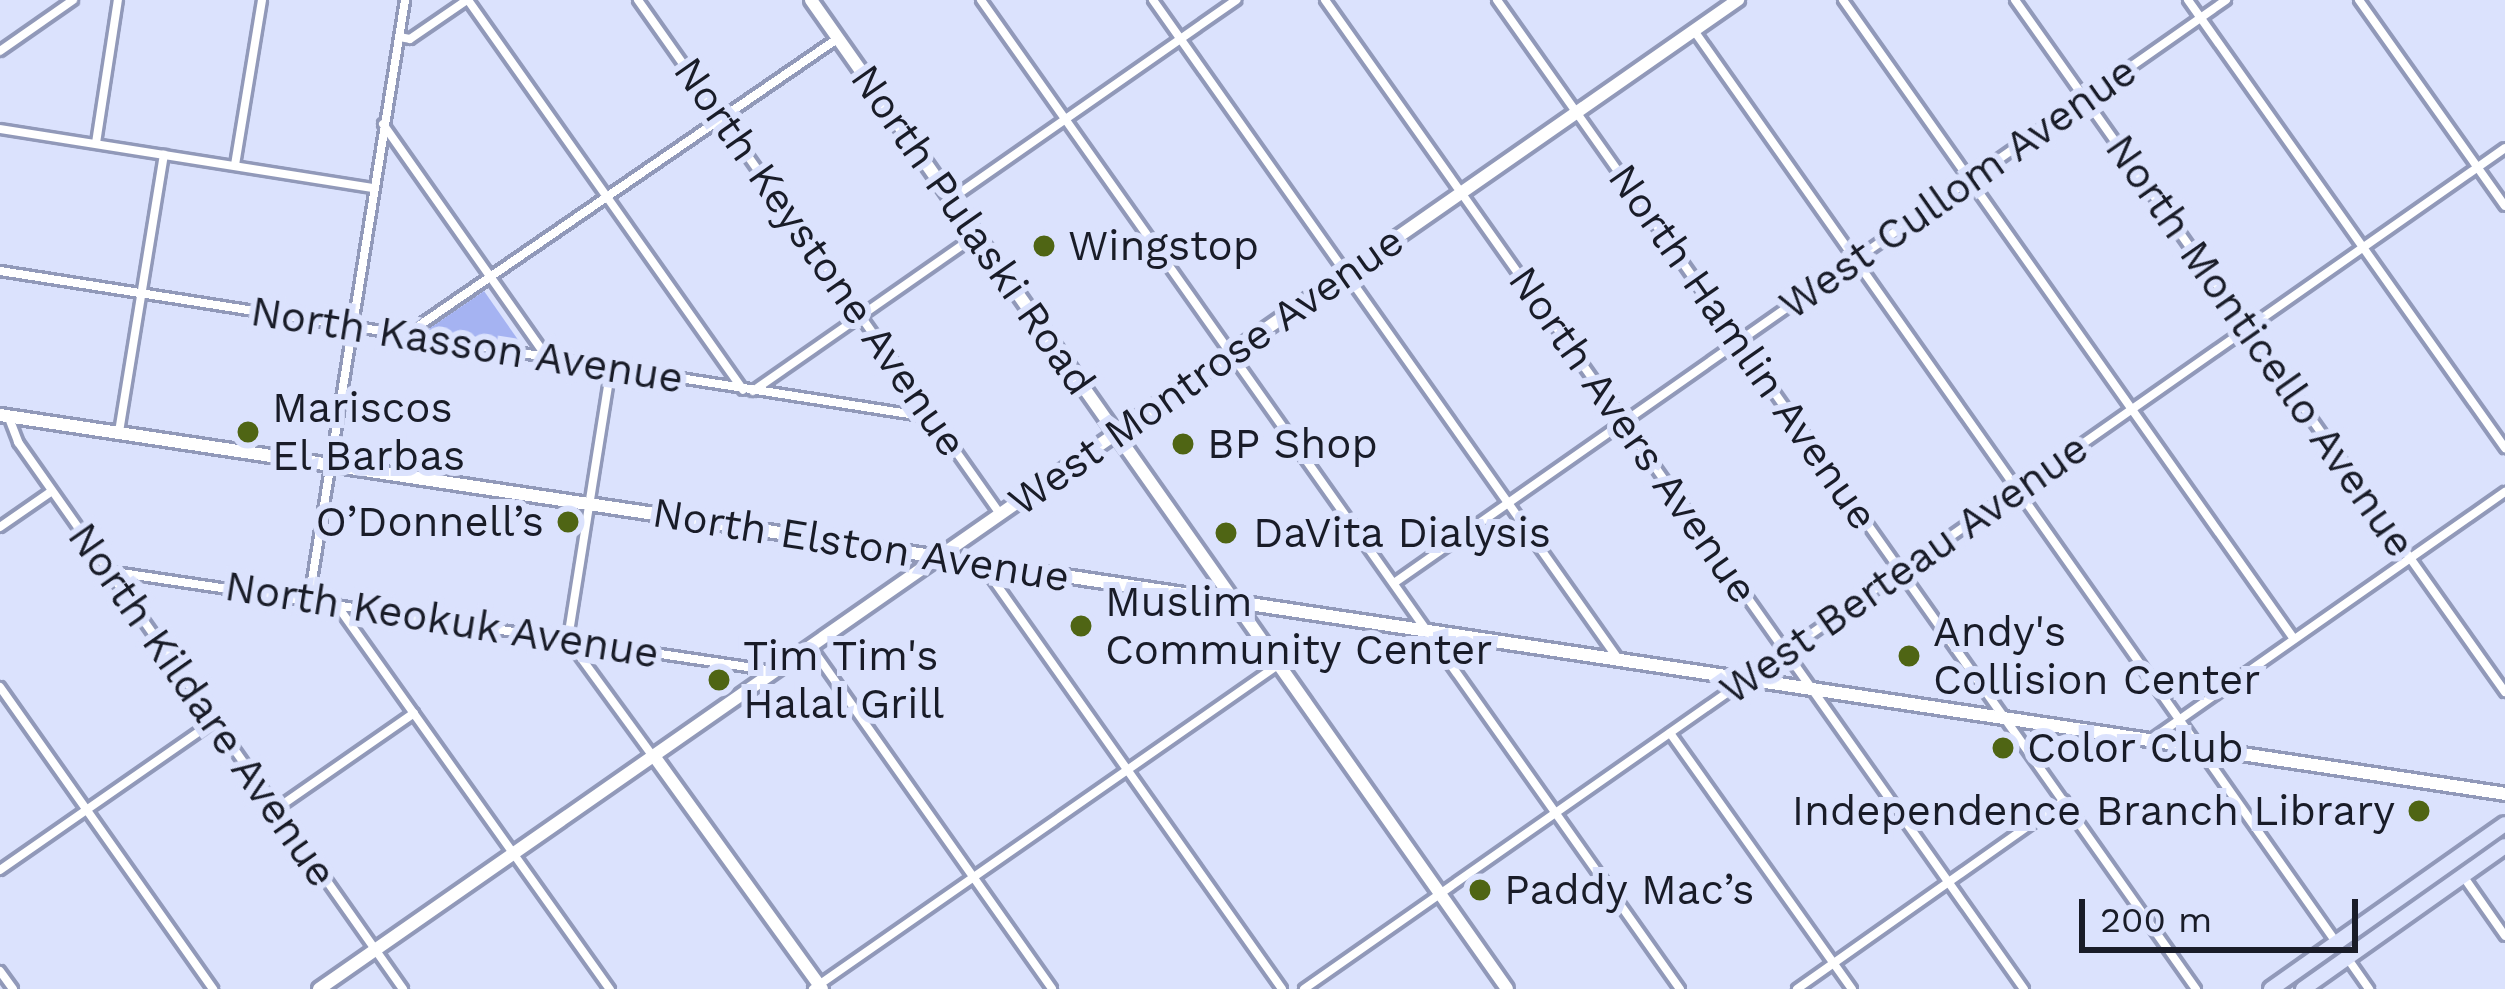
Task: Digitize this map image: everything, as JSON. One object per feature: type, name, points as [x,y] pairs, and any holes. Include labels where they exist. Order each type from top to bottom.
[{"type":"main road","name":"North Pulaski Road","points":[[811,0],[1507,989]]},
{"type":"main road","name":"West Montrose Avenue","points":[[319,989],[1738,0]]},
{"type":"main road","name":"North Elston Avenue","points":[[4,416],[2505,794]]},
{"type":"main road","points":[[654,756],[818,988]]},
{"type":"main road","points":[[2271,989],[2505,824]]},
{"type":"main road","points":[[2303,989],[2505,847]]},
{"type":"street","points":[[0,51],[73,0]]},
{"type":"street","points":[[96,143],[118,0]]},
{"type":"street","points":[[235,165],[262,0]]},
{"type":"street","points":[[309,599],[405,0]]},
{"type":"street","points":[[399,37],[410,39],[468,0],[748,390],[976,235]]},
{"type":"street","name":"North Keystone Avenue","points":[[638,0],[1000,514]]},
{"type":"street","points":[[981,0],[1680,989]]},
{"type":"street","points":[[1153,0],[1619,660]]},
{"type":"street","points":[[951,199],[1236,0]]},
{"type":"street","name":"North Avers Avenue","points":[[1325,0],[2024,989]]},
{"type":"street","name":"North Hamlin Avenue","points":[[1497,0],[2196,989]]},
{"type":"street","points":[[1843,0],[2294,639]]},
{"type":"street","name":"North Monticello Avenue","points":[[2015,0],[2505,692]]},
{"type":"street","points":[[2188,0],[2505,448]]},
{"type":"street","name":"West Cullom Avenue","points":[[1394,584],[2226,0]]},
{"type":"street","points":[[2359,0],[2505,206]]},
{"type":"street","points":[[1694,31],[2369,989]]},
{"type":"street","points":[[403,337],[838,38]]},
{"type":"street","points":[[383,124],[548,358]]},
{"type":"street","points":[[0,129],[373,188]]},
{"type":"street","name":"West Berteau Avenue","points":[[1304,989],[2505,148]]},
{"type":"street","points":[[119,433],[164,155]]},
{"type":"street","name":"North Kasson Avenue","points":[[0,272],[934,418]]},
{"type":"street","points":[[611,368],[568,640],[654,756]]},
{"type":"street","name":"North Kildare Avenue","points":[[4,416],[403,989]]},
{"type":"street","points":[[0,527],[52,491]]},
{"type":"street","points":[[2151,740],[2505,492]]},
{"type":"street","points":[[982,563],[1282,989]]},
{"type":"street","name":"North Keokuk Avenue","points":[[108,571],[775,671]]},
{"type":"street","points":[[336,604],[610,989]]},
{"type":"street","points":[[811,646],[1052,989]]},
{"type":"street","points":[[818,988],[1278,665]]},
{"type":"street","points":[[0,688],[213,989]]},
{"type":"street","points":[[276,809],[414,713]]},
{"type":"street","points":[[0,870],[214,721]]},
{"type":"street","points":[[1670,733],[1852,989]]},
{"type":"street","points":[[1797,989],[2064,801]]},
{"type":"street","points":[[2463,876],[2505,936]]},
{"type":"street","points":[[0,971],[13,989]]},
{"type":"shaded area","points":[[484,291],[521,344],[427,330]]},
{"type":"place","name":"Wingstop","points":[[1044,246]]},
{"type":"place","name":"Mariscos El Barbas","points":[[248,432]]},
{"type":"place","name":"BP Shop","points":[[1183,444]]},
{"type":"place","name":"O’Donnell’s","points":[[568,522]]},
{"type":"place","name":"DaVita Dialysis","points":[[1226,533]]},
{"type":"place","name":"Muslim Community Center","points":[[1081,626]]},
{"type":"place","name":"Andy's Collision Center","points":[[1909,656]]},
{"type":"place","name":"Tim Tim's Halal Grill","points":[[719,680]]},
{"type":"place","name":"Color Club","points":[[2003,748]]},
{"type":"place","name":"Independence Branch Library","points":[[2419,811]]},
{"type":"place","name":"Paddy Mac’s","points":[[1480,890]]}]
